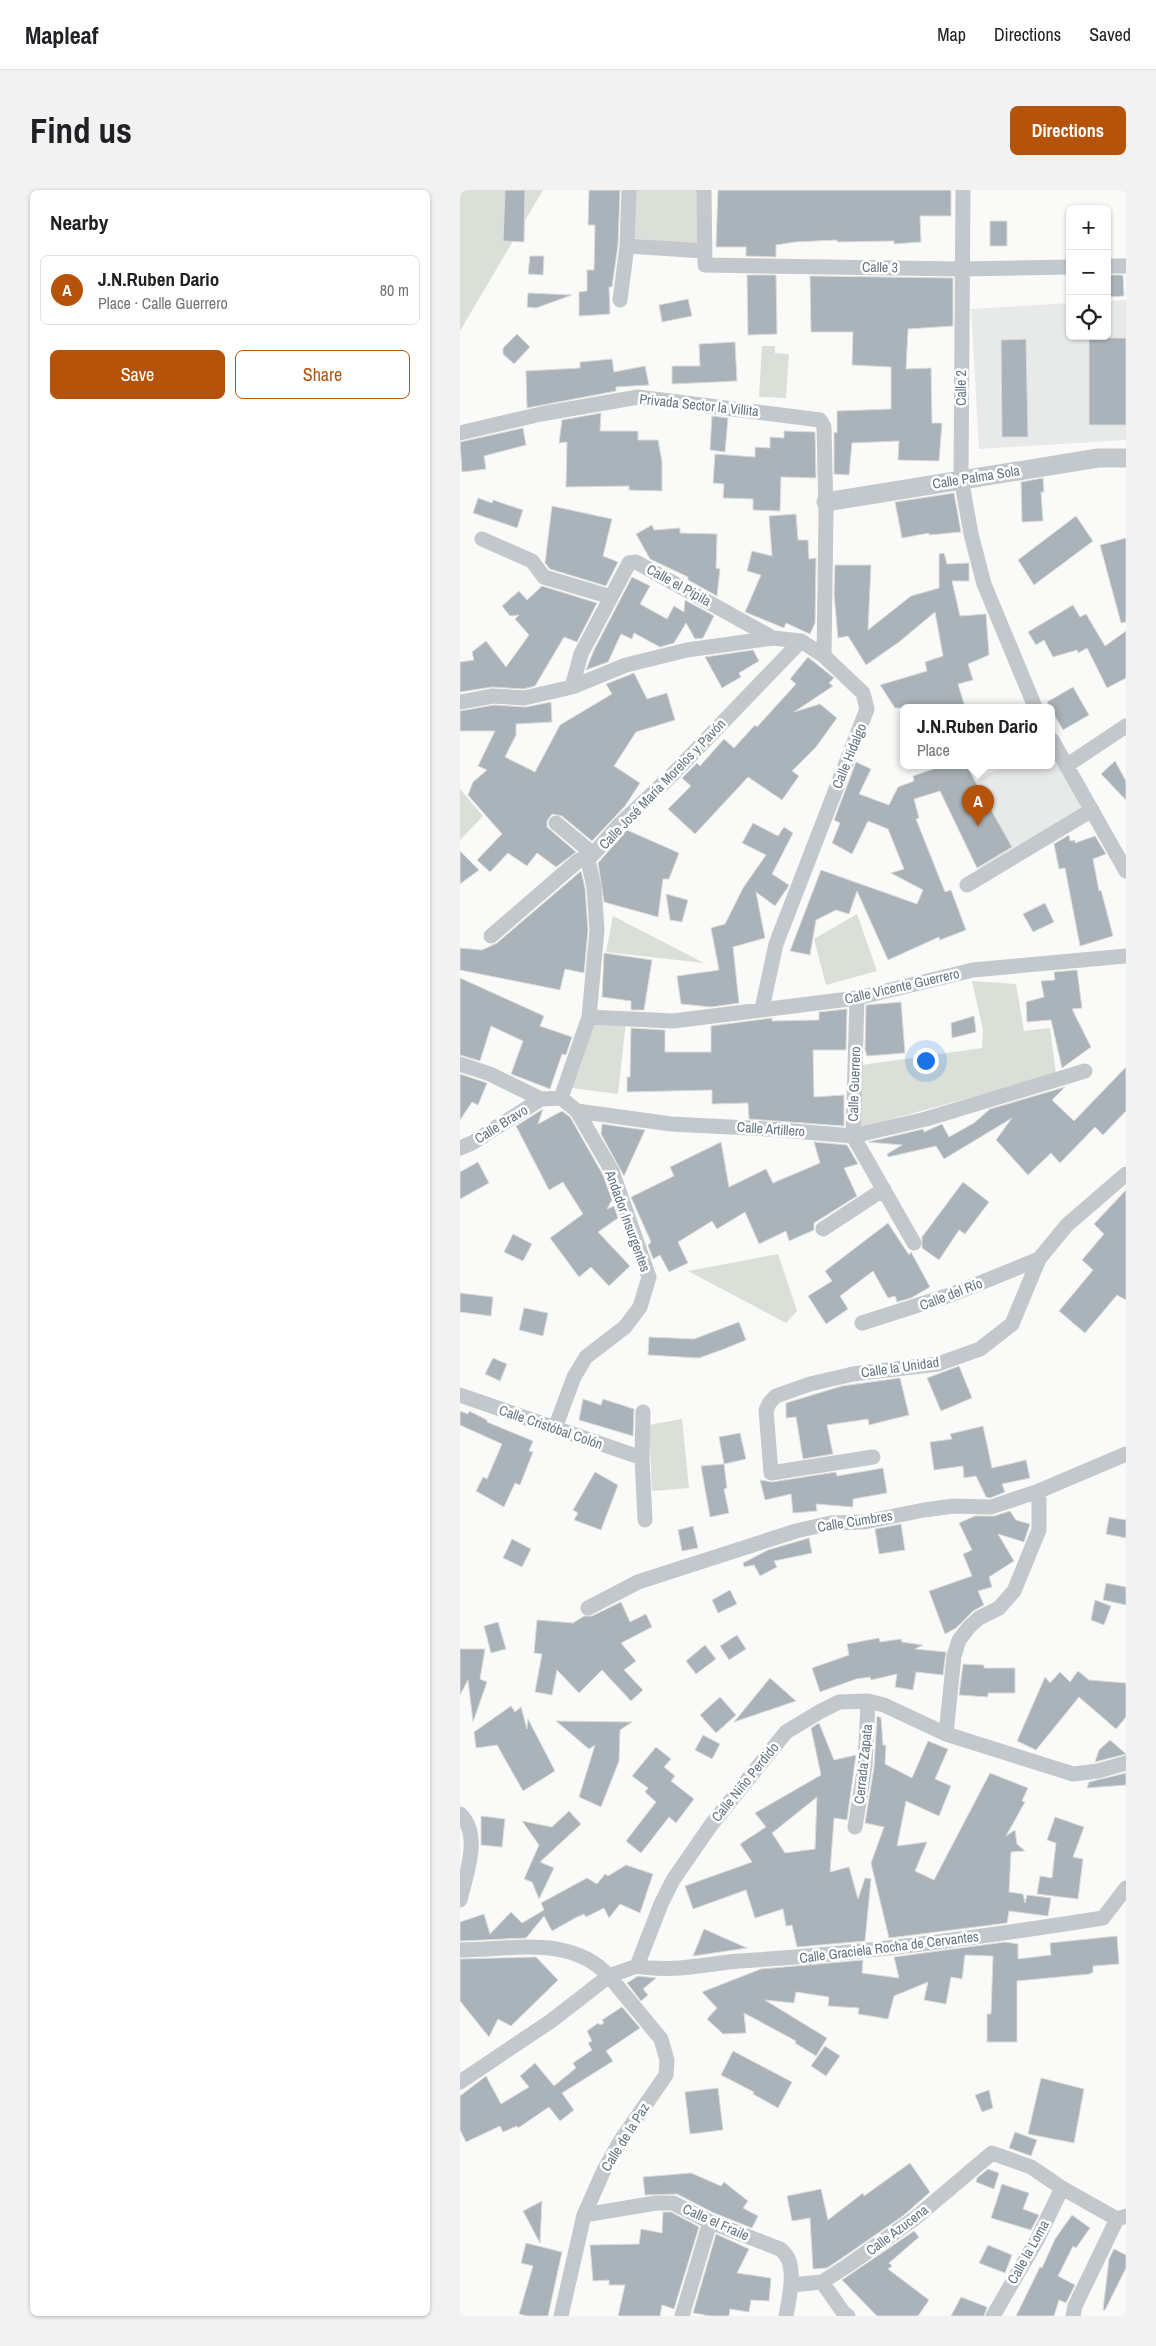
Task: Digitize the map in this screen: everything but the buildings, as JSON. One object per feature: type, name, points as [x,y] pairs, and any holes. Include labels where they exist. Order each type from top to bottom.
[{"type":"street","points":[[620,300],[627,246],[629,190]]},
{"type":"street","points":[[627,246],[704,251],[704,190]]},
{"type":"street","name":"Calle 2","points":[[963,190],[961,478],[971,534],[984,584],[1034,704]]},
{"type":"street","name":"Calle 3","points":[[704,251],[705,265],[961,268],[1066,267]]},
{"type":"street","points":[[1111,266],[1126,266]]},
{"type":"street","name":"Privada Sector la Villita","points":[[460,433],[541,414],[638,397],[820,420],[824,427],[826,502]]},
{"type":"street","name":"Calle Palma Sola","points":[[826,502],[961,478],[1098,458],[1126,458]]},
{"type":"street","points":[[824,656],[826,502]]},
{"type":"street","points":[[482,539],[532,561],[544,577],[611,597]]},
{"type":"street","name":"Calle el Pípila","points":[[572,687],[582,654],[611,597],[629,563],[636,562],[774,638],[801,641],[824,656]]},
{"type":"street","points":[[460,702],[493,696],[524,698],[572,687],[626,665],[687,650],[774,638]]},
{"type":"street","name":"Calle José María Morelos y Pavón","points":[[561,1098],[589,1017],[597,930],[590,857],[618,826],[671,776],[801,641]]},
{"type":"street","name":"Calle Hidalgo","points":[[762,1009],[776,944],[867,709],[863,694],[824,656]]},
{"type":"street","points":[[1066,766],[1126,726]]},
{"type":"street","points":[[1055,746],[1126,871]]},
{"type":"street","points":[[967,885],[1092,810]]},
{"type":"street","points":[[491,936],[579,860],[590,857],[556,823]]},
{"type":"street","name":"Calle Vicente Guerrero","points":[[589,1017],[673,1021],[857,998],[973,970],[1126,956]]},
{"type":"street","name":"Calle Guerrero","points":[[857,998],[853,1136],[914,1243]]},
{"type":"street","points":[[460,1064],[490,1074],[541,1099],[561,1098],[577,1111]]},
{"type":"street","name":"Calle Artillero","points":[[577,1111],[671,1124],[769,1128],[853,1136],[926,1119],[1085,1071]]},
{"type":"street","name":"Calle Bravo","points":[[460,1148],[472,1143],[541,1099]]},
{"type":"street","name":"Andador Insurgentes","points":[[555,1428],[574,1377],[586,1357],[625,1326],[640,1307],[649,1277],[612,1172],[577,1111]]},
{"type":"street","name":"Calle la Unidad","points":[[873,1457],[771,1473],[766,1410],[776,1396],[810,1384],[853,1374],[938,1364],[980,1349],[1012,1324],[1039,1259],[1067,1225],[1126,1174]]},
{"type":"street","points":[[822,1229],[884,1189]]},
{"type":"street","name":"Calle del Río","points":[[862,1323],[944,1297],[1039,1259]]},
{"type":"street","name":"Calle Cristóbal Colón","points":[[460,1395],[642,1458]]},
{"type":"street","points":[[644,1412],[642,1458],[645,1520]]},
{"type":"street","name":"Calle Cumbres","points":[[588,1608],[638,1582],[796,1531],[831,1523],[864,1522],[903,1513],[939,1508],[991,1507],[1038,1491],[1126,1454]]},
{"type":"street","points":[[946,1734],[954,1656],[959,1640],[979,1618],[999,1608],[1014,1591],[1039,1530],[1038,1491]]},
{"type":"street","name":"Calle Niño Perdido","points":[[637,1966],[661,1904],[673,1880],[711,1825],[786,1732],[820,1711],[839,1702],[868,1701],[884,1705],[946,1734],[1074,1774],[1098,1771],[1126,1763]]},
{"type":"street","name":"Cerrada Zapata","points":[[855,1827],[866,1766],[868,1701]]},
{"type":"street","points":[[460,1814],[469,1828],[472,1843],[460,1900]]},
{"type":"street","name":"Calle Graciela Rocha de Cervantes","points":[[637,1966],[663,1969],[712,1963],[815,1957],[1103,1918],[1126,1888]]},
{"type":"street","name":"Calle de la Paz","points":[[460,1950],[537,1946],[580,1954],[601,1967],[609,1976],[661,2039],[668,2060],[666,2075],[620,2140],[584,2215],[561,2316]]},
{"type":"street","points":[[460,2082],[551,2021],[609,1976],[637,1966]]},
{"type":"street","name":"Calle Azucena","points":[[791,2285],[822,2282],[914,2219],[992,2153],[1031,2167],[1062,2188]]},
{"type":"street","points":[[1062,2188],[1122,2217],[1075,2306],[1073,2316]]},
{"type":"street","name":"Calle la Loma","points":[[993,2316],[1037,2240],[1062,2188]]},
{"type":"street","name":"Calle el Fraile","points":[[584,2215],[656,2203],[673,2203],[710,2222],[786,2254],[791,2285]]},
{"type":"street","points":[[682,2316],[710,2222]]},
{"type":"street","points":[[822,2282],[843,2312],[848,2316]]},
{"type":"street","points":[[786,2316],[791,2285]]},
{"type":"shaded area","points":[[460,190],[543,190],[460,331]]},
{"type":"shaded area","points":[[632,190],[701,190],[699,245],[629,238]]},
{"type":"shaded area","points":[[1126,300],[1126,440],[979,449],[971,309],[1066,303],[1066,340],[1111,340],[1111,301]]},
{"type":"shaded area","points":[[762,346],[775,346],[775,353],[789,354],[786,398],[759,397]]},
{"type":"shaded area","points":[[1055,756],[1083,807],[978,871],[944,800],[996,769],[1055,769]]},
{"type":"shaded area","points":[[460,789],[483,816],[460,840]]},
{"type":"shaded area","points":[[857,914],[877,971],[826,985],[814,939]]},
{"type":"shaded area","points":[[613,916],[704,963],[606,952]]},
{"type":"shaded area","points":[[972,981],[1016,984],[1024,1031],[1050,1028],[1056,1074],[859,1128],[862,1065],[982,1048],[983,1030]]},
{"type":"shaded area","points":[[590,1021],[626,1021],[618,1094],[572,1088]]},
{"type":"shaded area","points":[[778,1254],[797,1311],[786,1323],[688,1271]]},
{"type":"shaded area","points":[[682,1419],[689,1488],[652,1491],[649,1425]]},
{"type":"place","name":"J.N.Ruben Dario","points":[[978,826]]}]
